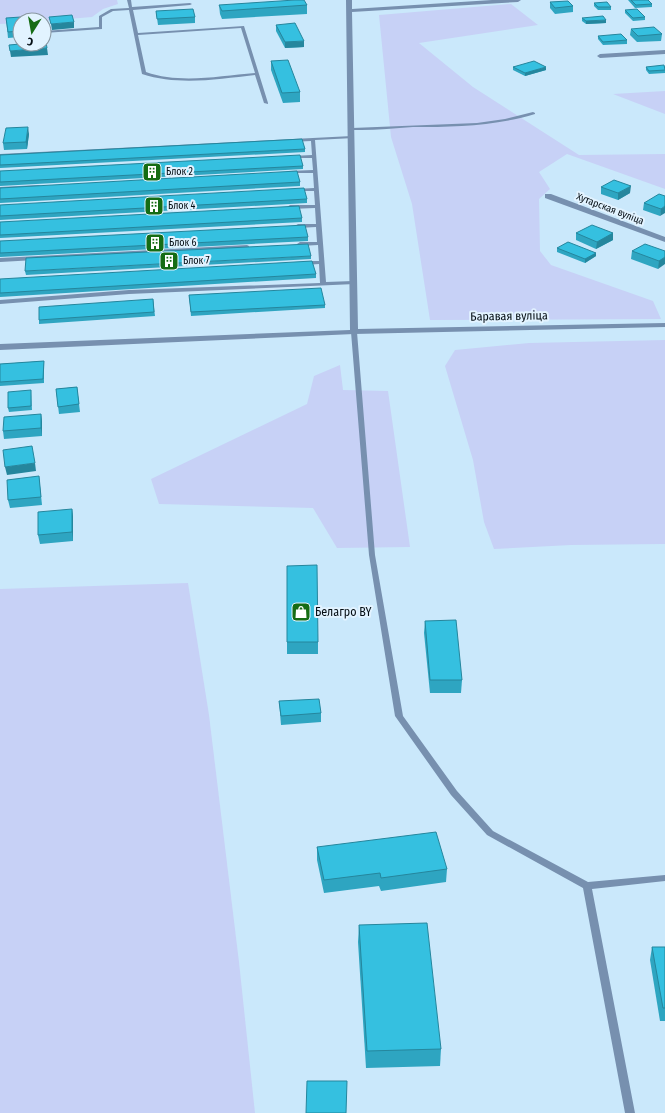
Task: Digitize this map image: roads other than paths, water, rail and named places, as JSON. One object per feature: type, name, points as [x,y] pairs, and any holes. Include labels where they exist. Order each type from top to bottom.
[{"type":"street","points":[[349,0],[354,332]]},
{"type":"street","points":[[348,11],[518,0]]},
{"type":"street","points":[[600,56],[665,52]]},
{"type":"street","name":"Хутарская вуліца","points":[[548,196],[665,240]]},
{"type":"street","name":"Баравая вуліца","points":[[0,347],[354,332],[665,325]]},
{"type":"lane","points":[[129,0],[144,73],[151,76],[178,79],[257,74]]},
{"type":"lane","points":[[52,31],[101,28],[100,17],[106,12],[112,10],[190,4]]},
{"type":"lane","points":[[136,34],[243,27],[266,103]]},
{"type":"lane","points":[[352,129],[491,123],[533,113]]},
{"type":"lane","points":[[0,155],[352,137]]},
{"type":"lane","points":[[313,139],[323,284]]},
{"type":"lane","points":[[283,157],[314,156]]},
{"type":"lane","points":[[284,173],[315,171]]},
{"type":"lane","points":[[0,188],[47,185]]},
{"type":"lane","points":[[292,190],[316,189]]},
{"type":"lane","points":[[286,207],[318,206]]},
{"type":"lane","points":[[295,226],[319,225]]},
{"type":"lane","points":[[296,244],[320,243]]},
{"type":"lane","points":[[0,260],[256,246]]},
{"type":"lane","points":[[298,263],[321,262]]},
{"type":"lane","points":[[0,302],[129,292],[353,283]]},
{"type":"lane","points":[[354,332],[372,555],[399,716],[454,793],[490,833],[587,886],[665,878]]},
{"type":"lane","points":[[587,886],[630,1113]]},
{"type":"place","name":"Блок 2","points":[[152,172]]},
{"type":"place","name":"Блок 4","points":[[154,206]]},
{"type":"place","name":"Блок 6","points":[[155,243]]},
{"type":"place","name":"Блок 7","points":[[169,261]]},
{"type":"place","name":"Белагро BY","points":[[301,612]]}]
